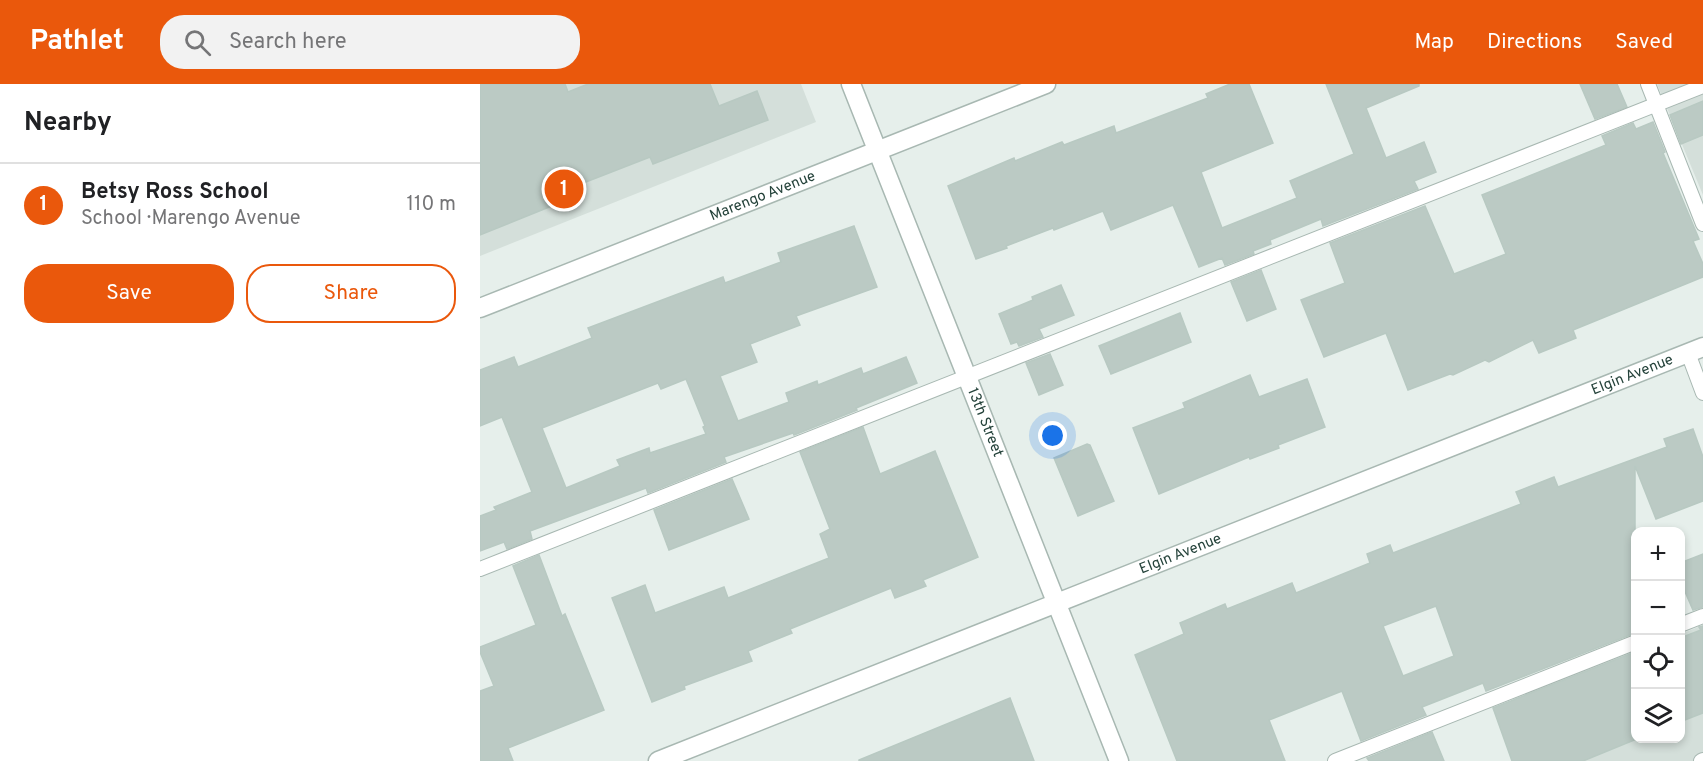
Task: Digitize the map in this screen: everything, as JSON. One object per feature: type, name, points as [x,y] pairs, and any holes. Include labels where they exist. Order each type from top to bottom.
[{"type":"street","name":"13th Street","points":[[851,84],[1119,761]]},
{"type":"street","name":"Marengo Avenue","points":[[480,308],[1046,84]]},
{"type":"street","name":"Elgin Avenue","points":[[658,761],[1695,350]]},
{"type":"lane","points":[[1648,84],[1703,224]]},
{"type":"lane","points":[[480,569],[1703,86]]},
{"type":"lane","points":[[1695,350],[1703,393]]},
{"type":"lane","points":[[1685,623],[1703,616]]},
{"type":"lane","points":[[1335,761],[1631,644]]},
{"type":"shaded area","points":[[480,84],[801,84],[816,122],[480,256]]},
{"type":"shaded area","points":[[1657,84],[1703,84],[1703,195]]},
{"type":"shaded area","points":[[1703,625],[1703,761],[1540,761],[1514,698],[1631,653],[1631,743],[1685,743],[1685,632]]},
{"type":"building","points":[[480,84],[565,84],[568,92],[588,84],[710,84],[719,106],[757,91],[768,120],[653,164],[650,157],[555,194],[559,203],[480,235]]},
{"type":"building","points":[[1230,84],[1249,84],[1273,143],[1201,172],[1222,228],[1297,198],[1290,181],[1354,154],[1326,84],[1419,84],[1419,86],[1366,108],[1386,158],[1424,142],[1436,172],[1414,181],[1418,189],[1323,226],[1321,219],[1270,240],[1271,244],[1253,251],[1254,254],[1225,265],[1222,258],[1199,267],[1173,205],[1111,230],[1103,211],[976,259],[948,186],[1014,158],[1015,161],[1062,142],[1064,145],[1114,126],[1116,133],[1208,98],[1206,94]]},
{"type":"building","points":[[1580,84],[1617,84],[1627,107],[1595,119]]},
{"type":"building","points":[[1703,101],[1703,135],[1681,144],[1670,115]]},
{"type":"building","points":[[1653,122],[1665,152],[1663,153],[1699,239],[1693,241],[1703,264],[1703,277],[1573,330],[1576,338],[1539,353],[1533,340],[1489,362],[1485,360],[1453,375],[1450,374],[1408,390],[1386,333],[1324,357],[1301,300],[1345,283],[1330,243],[1425,206],[1454,274],[1506,254],[1482,195],[1606,145],[1602,136],[1633,123],[1636,129]]},
{"type":"building","points":[[854,226],[877,287],[796,316],[800,325],[750,344],[757,362],[720,376],[738,421],[789,402],[786,393],[817,381],[818,385],[861,368],[863,374],[906,357],[917,383],[794,435],[793,433],[724,457],[726,462],[648,493],[646,488],[530,531],[532,539],[507,549],[504,542],[480,551],[480,516],[496,510],[494,507],[532,492],[502,417],[480,426],[480,370],[514,357],[518,367],[592,338],[588,328],[723,277],[725,283],[781,262],[778,253]],"holes":[[[686,379],[705,426],[703,427],[706,434],[650,453],[649,448],[617,460],[620,466],[566,488],[542,428],[658,383],[661,389]]]},
{"type":"building","points":[[1261,270],[1276,309],[1247,321],[1231,282]]},
{"type":"building","points":[[1061,285],[1074,315],[1039,329],[1043,337],[1019,346],[1017,342],[1011,344],[999,314]]},
{"type":"building","points":[[1180,313],[1191,342],[1111,374],[1099,346]]},
{"type":"building","points":[[1050,354],[1063,385],[1039,395],[1026,363]]},
{"type":"building","points":[[1250,375],[1259,397],[1307,379],[1325,427],[1278,445],[1279,448],[1250,459],[1249,457],[1159,494],[1133,428],[1185,408],[1183,403]]},
{"type":"building","points":[[863,427],[880,474],[935,451],[978,557],[923,580],[926,586],[895,598],[891,588],[790,629],[792,633],[748,651],[752,661],[684,686],[685,689],[652,702],[612,598],[645,585],[655,613],[724,587],[728,598],[829,558],[820,534],[830,529],[800,452]]},
{"type":"building","points":[[1693,429],[1703,457],[1703,501],[1656,519],[1635,466],[1635,527],[1631,527],[1631,635],[1486,691],[1483,683],[1422,707],[1426,715],[1361,741],[1342,691],[1269,720],[1285,761],[1177,761],[1135,655],[1184,634],[1180,623],[1225,604],[1227,609],[1292,583],[1296,593],[1370,563],[1367,554],[1390,545],[1393,553],[1521,504],[1516,492],[1554,477],[1558,487],[1667,447],[1664,439]],"holes":[[[1436,606],[1454,656],[1403,676],[1383,626]]]},
{"type":"building","points":[[1087,444],[1090,445],[1114,501],[1078,516],[1054,458]]},
{"type":"building","points":[[732,479],[749,519],[669,550],[654,510]]},
{"type":"building","points":[[1703,554],[1703,607],[1693,610],[1685,592],[1685,561]]},
{"type":"building","points":[[539,555],[562,616],[565,614],[604,710],[508,748],[513,761],[480,761],[480,691],[494,686],[480,647],[536,625],[513,566]]},
{"type":"building","points":[[1703,626],[1703,713],[1685,720],[1685,636],[1701,630],[1699,627]]},
{"type":"building","points":[[1631,654],[1631,741],[1583,761],[1512,761],[1493,708]]},
{"type":"building","points":[[1010,698],[1034,761],[859,761],[859,760]]},
{"type":"building","points":[[1432,732],[1444,761],[1369,761],[1367,758]]},
{"type":"place","name":"Betsy Ross School","points":[[564,189]]}]
